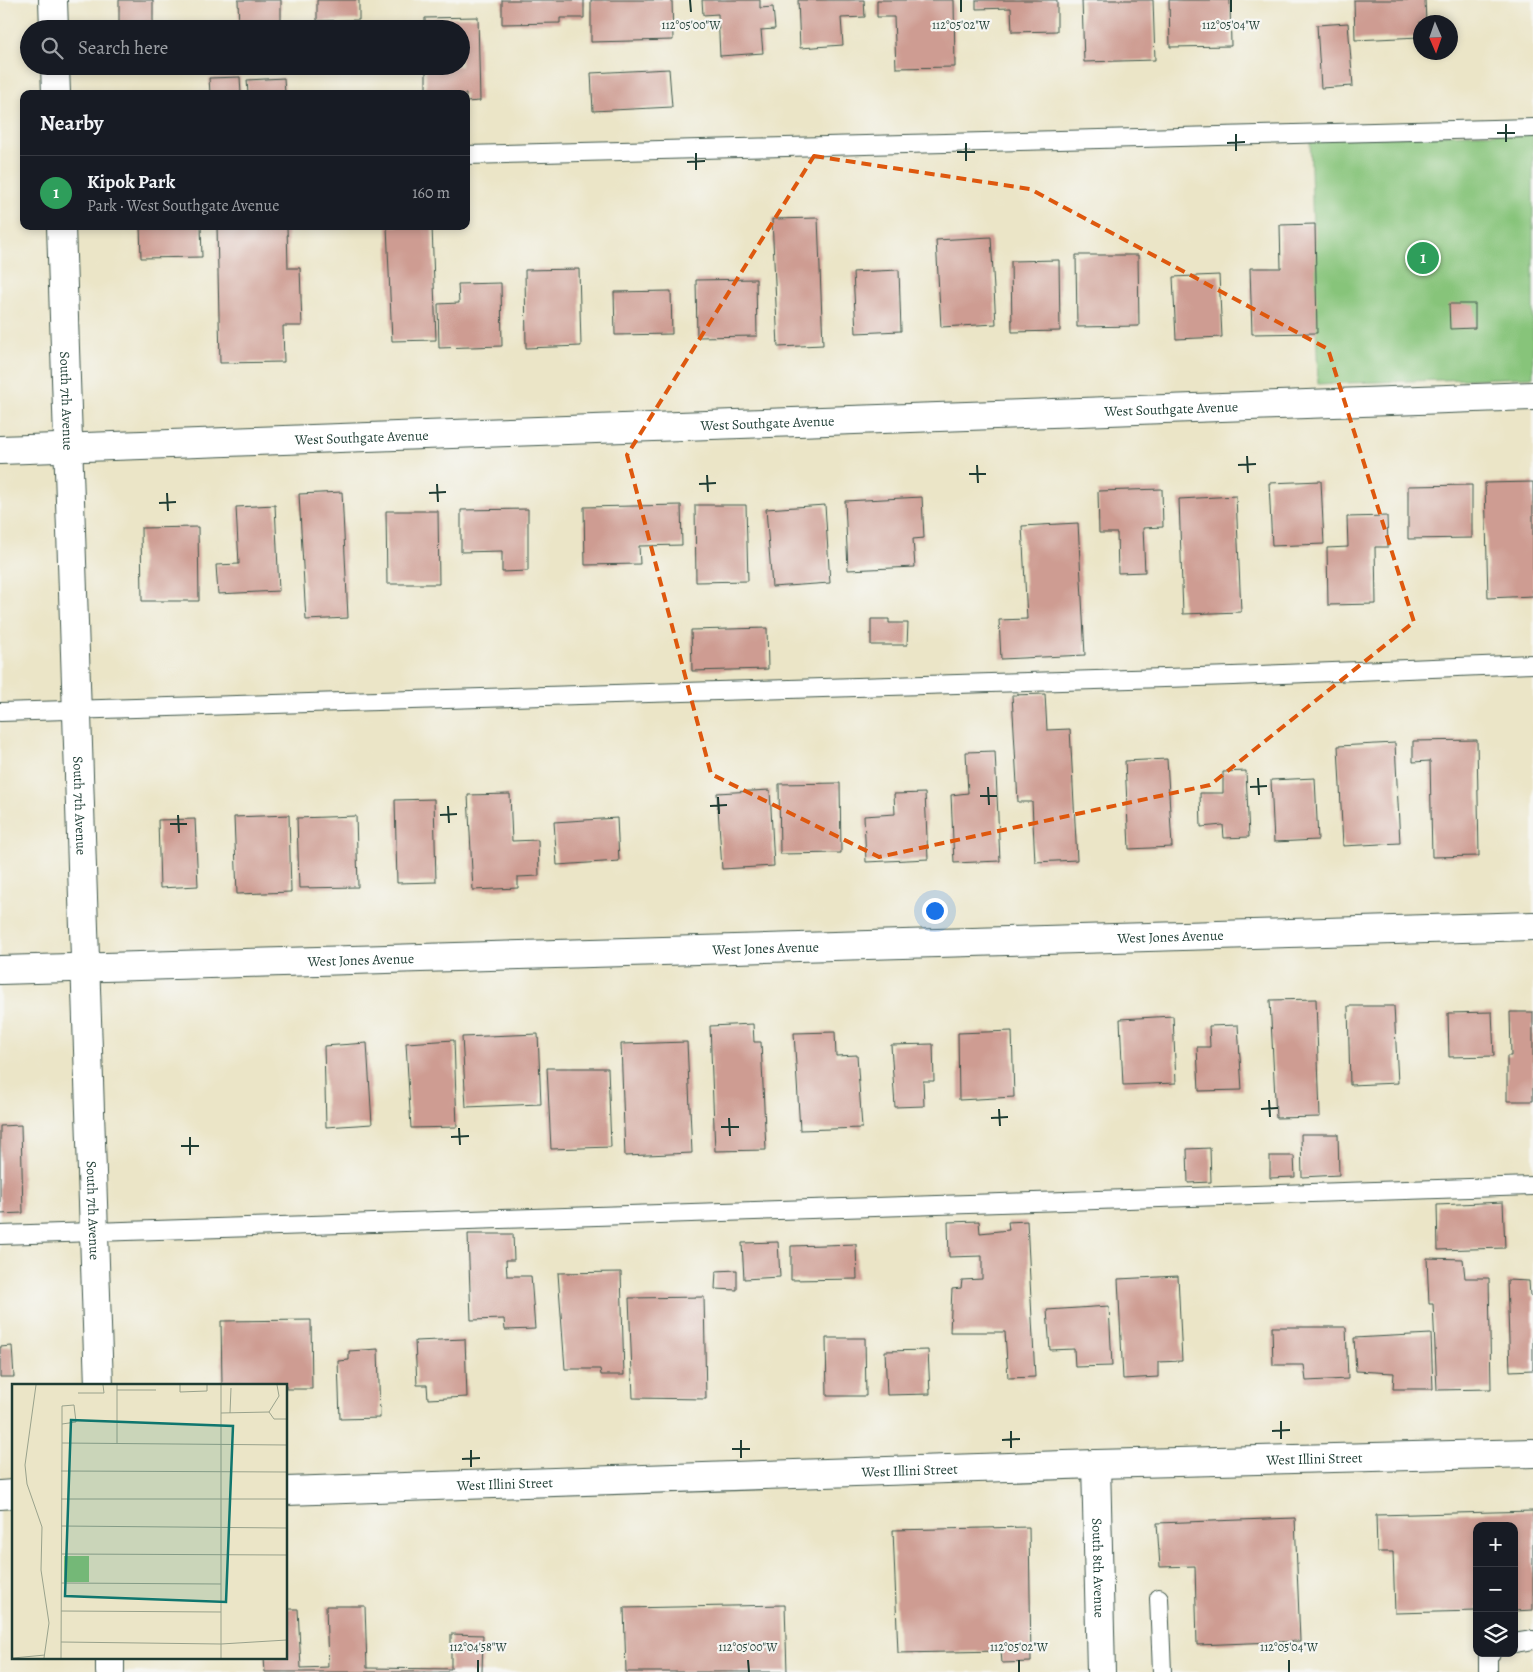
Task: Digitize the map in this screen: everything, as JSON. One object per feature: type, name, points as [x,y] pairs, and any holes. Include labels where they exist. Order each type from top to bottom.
[{"type":"street","points":[[53,0],[54,20]]},
{"type":"street","points":[[55,75],[56,90]]},
{"type":"street","name":"South 7th Avenue","points":[[61,230],[100,1384]]},
{"type":"street","name":"West Southgate Avenue","points":[[0,450],[1533,396]]},
{"type":"street","name":"West Jones Avenue","points":[[0,970],[1533,926]]},
{"type":"street","name":"West Illini Street","points":[[288,1491],[1096,1464],[1533,1453]]},
{"type":"street","name":"South 8th Avenue","points":[[1096,1464],[1102,1672]]},
{"type":"lane","points":[[470,155],[1533,128]]},
{"type":"lane","points":[[0,712],[1232,676],[1533,664]]},
{"type":"lane","points":[[0,1235],[1533,1186]]},
{"type":"lane","points":[[1159,1598],[1162,1672]]},
{"type":"lane","points":[[1518,1641],[1533,1640]]},
{"type":"lane","points":[[1488,1657],[1488,1672]]},
{"type":"highlighted area","points":[[814,156],[1030,189],[1328,349],[1414,622],[1210,785],[879,857],[711,774],[627,455]]},
{"type":"green space","points":[[1533,132],[1533,377],[1318,384],[1310,139]]},
{"type":"building","points":[[119,0],[153,0],[153,20],[119,20]]},
{"type":"building","points":[[238,0],[281,0],[281,20],[239,20]]},
{"type":"building","points":[[317,0],[359,0],[359,20],[317,20]]},
{"type":"building","points":[[502,0],[584,0],[584,18],[560,18],[560,23],[502,24]]},
{"type":"building","points":[[591,0],[672,0],[673,40],[591,42]]},
{"type":"building","points":[[702,0],[760,0],[760,8],[773,7],[775,29],[761,30],[763,53],[720,56],[718,14],[703,15]]},
{"type":"building","points":[[798,0],[864,0],[865,17],[841,18],[843,45],[800,48]]},
{"type":"building","points":[[877,0],[954,0],[955,67],[896,68],[894,17],[877,17]]},
{"type":"building","points":[[976,0],[1057,0],[1057,31],[1012,32],[1011,8],[976,9]]},
{"type":"building","points":[[1082,0],[1153,0],[1155,60],[1084,62]]},
{"type":"building","points":[[1169,0],[1230,0],[1231,46],[1170,47]]},
{"type":"building","points":[[1354,0],[1425,0],[1426,15],[1413,15],[1413,37],[1355,40]]},
{"type":"building","points":[[478,17],[480,101],[470,102],[470,90],[426,90],[426,75],[470,75],[470,20],[425,20],[425,18]]},
{"type":"building","points":[[1348,23],[1353,86],[1321,88],[1317,25]]},
{"type":"building","points":[[669,69],[672,107],[593,111],[591,73]]},
{"type":"building","points":[[240,77],[241,90],[210,90],[209,78]]},
{"type":"building","points":[[284,78],[285,90],[248,90],[247,80]]},
{"type":"building","points":[[818,218],[823,345],[778,347],[772,219]]},
{"type":"building","points":[[1315,224],[1317,333],[1252,334],[1250,268],[1281,268],[1280,225]]},
{"type":"building","points":[[140,230],[201,230],[202,257],[141,258]]},
{"type":"building","points":[[217,230],[287,230],[288,268],[300,268],[302,326],[283,326],[284,362],[220,363]]},
{"type":"building","points":[[387,230],[432,230],[436,340],[392,341]]},
{"type":"building","points":[[991,237],[996,324],[941,327],[936,240]]},
{"type":"building","points":[[1076,255],[1138,255],[1139,326],[1077,327]]},
{"type":"building","points":[[1059,260],[1060,331],[1012,332],[1011,261]]},
{"type":"building","points":[[579,269],[581,346],[526,348],[525,270]]},
{"type":"building","points":[[899,270],[901,331],[856,333],[853,272]]},
{"type":"building","points":[[1219,275],[1222,337],[1176,339],[1173,277]]},
{"type":"building","points":[[756,279],[757,336],[697,337],[696,280]]},
{"type":"building","points":[[501,283],[502,346],[439,348],[438,304],[459,303],[458,284]]},
{"type":"building","points":[[671,291],[672,334],[615,335],[614,292]]},
{"type":"building","points":[[1449,304],[1475,304],[1475,328],[1450,329]]},
{"type":"building","points":[[1321,481],[1324,544],[1272,546],[1269,483]]},
{"type":"building","points":[[1533,482],[1533,596],[1488,598],[1485,483]]},
{"type":"building","points":[[1472,485],[1472,538],[1408,539],[1408,486]]},
{"type":"building","points":[[1162,489],[1163,527],[1143,528],[1145,572],[1118,573],[1117,533],[1099,533],[1098,491]]},
{"type":"building","points":[[342,492],[348,618],[306,620],[299,494]]},
{"type":"building","points":[[1236,496],[1241,612],[1183,614],[1179,499]]},
{"type":"building","points":[[922,497],[924,538],[913,539],[915,567],[848,570],[845,501]]},
{"type":"building","points":[[275,505],[279,591],[218,594],[216,565],[239,564],[236,507]]},
{"type":"building","points":[[681,505],[682,545],[639,546],[640,564],[585,565],[584,507]]},
{"type":"building","points":[[695,505],[746,505],[748,581],[696,582]]},
{"type":"building","points":[[825,505],[830,583],[772,587],[766,509]]},
{"type":"building","points":[[528,509],[528,571],[502,572],[502,551],[461,552],[461,510]]},
{"type":"building","points":[[386,511],[438,511],[439,584],[387,584]]},
{"type":"building","points":[[1387,516],[1388,547],[1375,547],[1376,604],[1328,605],[1327,548],[1348,547],[1347,517]]},
{"type":"building","points":[[1078,523],[1085,655],[1001,659],[999,620],[1027,619],[1022,526]]},
{"type":"building","points":[[198,527],[199,601],[142,601],[141,528]]},
{"type":"building","points":[[871,619],[889,619],[889,623],[908,623],[907,645],[871,645]]},
{"type":"building","points":[[767,628],[768,669],[692,671],[691,630]]},
{"type":"building","points":[[1045,694],[1047,730],[1070,729],[1077,860],[1035,862],[1032,802],[1018,802],[1012,695]]},
{"type":"building","points":[[1477,740],[1479,856],[1432,857],[1430,761],[1413,762],[1413,741]]},
{"type":"building","points":[[1395,743],[1400,843],[1343,846],[1338,746]]},
{"type":"building","points":[[995,751],[1000,861],[954,863],[951,795],[968,793],[966,752]]},
{"type":"building","points":[[1167,759],[1172,847],[1129,849],[1125,761]]},
{"type":"building","points":[[1246,771],[1249,837],[1224,838],[1223,825],[1201,827],[1200,793],[1223,793],[1223,772]]},
{"type":"building","points":[[1315,778],[1318,840],[1274,842],[1271,780]]},
{"type":"building","points":[[840,783],[841,853],[780,854],[779,784]]},
{"type":"building","points":[[770,790],[774,866],[722,869],[717,793]]},
{"type":"building","points":[[925,793],[928,859],[866,862],[864,816],[895,814],[894,794]]},
{"type":"building","points":[[510,794],[512,841],[538,840],[539,876],[518,877],[518,888],[473,890],[468,795]]},
{"type":"building","points":[[434,799],[436,882],[397,883],[395,800]]},
{"type":"building","points":[[289,815],[291,892],[237,894],[234,817]]},
{"type":"building","points":[[356,816],[358,887],[299,888],[297,818]]},
{"type":"building","points":[[617,818],[619,861],[557,865],[554,822]]},
{"type":"building","points":[[195,819],[198,886],[160,888],[158,820]]},
{"type":"building","points":[[1316,999],[1320,1117],[1276,1118],[1270,1000]]},
{"type":"building","points":[[1348,1006],[1394,1006],[1398,1083],[1350,1085]]},
{"type":"building","points":[[1492,1012],[1494,1056],[1449,1057],[1448,1013]]},
{"type":"building","points":[[1510,1012],[1533,1012],[1533,1101],[1507,1101],[1507,1056],[1511,1056]]},
{"type":"building","points":[[1173,1016],[1176,1083],[1123,1085],[1120,1019]]},
{"type":"building","points":[[753,1024],[754,1042],[761,1042],[766,1150],[715,1151],[710,1026]]},
{"type":"building","points":[[1238,1025],[1242,1090],[1199,1091],[1197,1047],[1210,1047],[1209,1026]]},
{"type":"building","points":[[1012,1031],[1014,1097],[959,1100],[958,1033]]},
{"type":"building","points":[[835,1032],[836,1056],[857,1055],[862,1128],[800,1130],[794,1033]]},
{"type":"building","points":[[538,1034],[541,1104],[466,1107],[462,1037]]},
{"type":"building","points":[[454,1040],[457,1127],[411,1128],[406,1043]]},
{"type":"building","points":[[687,1042],[692,1153],[625,1156],[621,1044]]},
{"type":"building","points":[[367,1043],[372,1124],[326,1127],[324,1046]]},
{"type":"building","points":[[933,1044],[934,1081],[923,1081],[924,1106],[895,1107],[891,1045]]},
{"type":"building","points":[[547,1068],[608,1068],[611,1147],[551,1149]]},
{"type":"building","points":[[21,1125],[23,1213],[0,1214],[0,1126]]},
{"type":"building","points":[[1301,1134],[1338,1134],[1339,1175],[1302,1177]]},
{"type":"building","points":[[1210,1148],[1211,1182],[1188,1183],[1187,1149]]},
{"type":"building","points":[[1270,1156],[1294,1156],[1295,1177],[1270,1178]]},
{"type":"building","points":[[1503,1202],[1505,1248],[1438,1250],[1437,1205]]},
{"type":"building","points":[[979,1221],[980,1233],[1009,1230],[1008,1222],[1027,1221],[1035,1377],[1008,1378],[1005,1332],[950,1332],[952,1289],[961,1288],[962,1280],[982,1279],[982,1256],[949,1257],[948,1222]]},
{"type":"building","points":[[468,1234],[513,1234],[514,1260],[506,1260],[507,1276],[531,1276],[535,1329],[505,1330],[504,1319],[471,1320]]},
{"type":"building","points":[[778,1242],[780,1277],[744,1279],[742,1243]]},
{"type":"building","points":[[856,1244],[857,1279],[791,1280],[791,1246]]},
{"type":"building","points":[[1427,1258],[1463,1259],[1465,1278],[1489,1278],[1491,1389],[1437,1390],[1433,1304],[1429,1304]]},
{"type":"building","points":[[737,1270],[737,1290],[715,1289],[716,1271]]},
{"type":"building","points":[[621,1272],[624,1375],[601,1375],[600,1369],[565,1369],[558,1273]]},
{"type":"building","points":[[1178,1276],[1182,1361],[1158,1362],[1158,1377],[1123,1379],[1118,1279]]},
{"type":"building","points":[[1507,1280],[1529,1281],[1530,1296],[1533,1296],[1533,1370],[1510,1371]]},
{"type":"building","points":[[704,1297],[706,1399],[633,1398],[629,1298]]},
{"type":"building","points":[[1109,1306],[1112,1366],[1075,1367],[1074,1349],[1050,1350],[1047,1310]]},
{"type":"building","points":[[311,1320],[312,1389],[288,1389],[288,1384],[222,1384],[221,1321]]},
{"type":"building","points":[[1272,1327],[1346,1327],[1348,1379],[1306,1381],[1304,1365],[1273,1365]]},
{"type":"building","points":[[1431,1334],[1433,1389],[1393,1389],[1394,1373],[1356,1371],[1354,1338]]},
{"type":"building","points":[[826,1338],[865,1338],[866,1396],[827,1396]]},
{"type":"building","points":[[465,1339],[467,1397],[428,1399],[427,1385],[417,1385],[415,1341]]},
{"type":"building","points":[[12,1346],[14,1377],[0,1377],[0,1347]]},
{"type":"building","points":[[378,1349],[380,1418],[340,1419],[338,1361],[349,1360],[349,1351]]},
{"type":"building","points":[[928,1350],[930,1394],[887,1395],[885,1351]]},
{"type":"building","points":[[1533,1511],[1533,1610],[1518,1611],[1518,1522],[1473,1522],[1473,1611],[1395,1613],[1393,1552],[1377,1552],[1376,1515]]},
{"type":"building","points":[[1295,1518],[1300,1641],[1197,1645],[1195,1566],[1160,1567],[1157,1523]]},
{"type":"building","points":[[1029,1527],[1031,1662],[1002,1663],[1001,1651],[898,1653],[893,1530]]},
{"type":"building","points":[[785,1605],[787,1672],[626,1672],[624,1608]]},
{"type":"building","points":[[326,1606],[365,1606],[367,1668],[451,1669],[451,1634],[483,1635],[482,1672],[265,1672],[264,1660],[288,1660],[288,1609],[298,1609],[301,1668],[328,1667]]},
{"type":"place","name":"Kipok Park","points":[[1423,258]]}]
